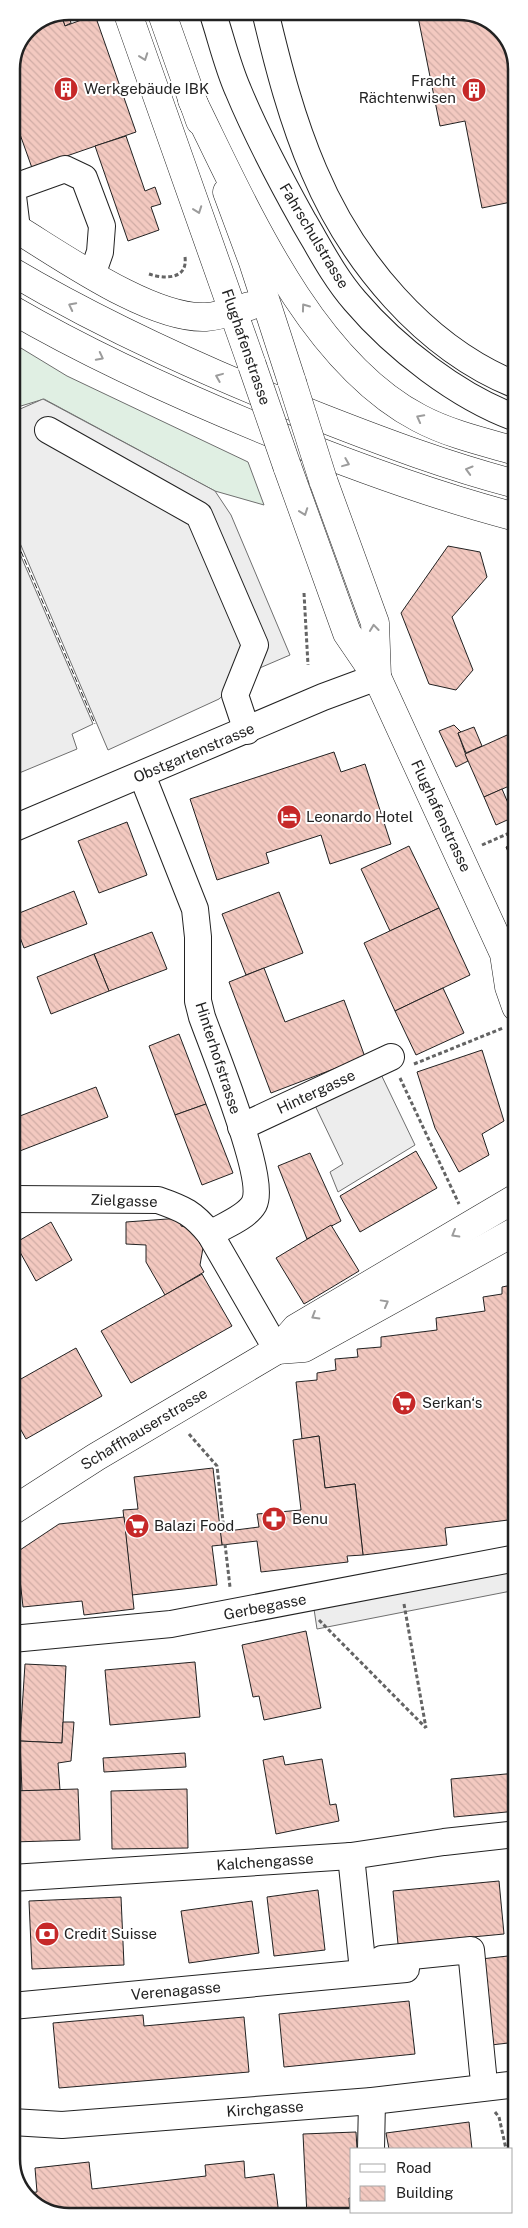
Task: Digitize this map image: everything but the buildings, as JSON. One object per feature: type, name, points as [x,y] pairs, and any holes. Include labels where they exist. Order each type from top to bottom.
[{"type":"main road","name":"Flughafenstrasse","points":[[130,20],[347,633],[377,677],[508,957]]},
{"type":"main road","name":"Flughafenstrasse","points":[[163,20],[253,262],[323,480],[374,623],[377,677]]},
{"type":"main road","points":[[192,100],[249,216],[270,253],[301,302],[337,350],[366,380],[419,418],[462,435],[508,449]]},
{"type":"main road","points":[[20,232],[92,275],[140,300],[178,313],[206,317],[266,301]]},
{"type":"main road","points":[[20,276],[59,299],[153,347],[208,372],[387,444],[508,482]]},
{"type":"main road","points":[[20,314],[86,350],[200,405],[356,467],[508,515]]},
{"type":"main road","name":"Schaffhauserstrasse","points":[[20,1507],[96,1457],[277,1350],[296,1328],[508,1203]]},
{"type":"main road","name":"Schaffhauserstrasse","points":[[277,1350],[304,1348],[508,1239]]},
{"type":"street","name":"Fahrschulstrasse","points":[[215,20],[238,90],[276,172],[330,267],[355,301],[391,337],[427,367],[480,402],[508,414]]},
{"type":"street","points":[[267,20],[278,66],[299,134],[314,173],[355,248],[380,280],[423,327],[476,364],[508,381]]},
{"type":"street","points":[[20,183],[65,169],[84,178],[102,226],[100,252],[92,275]]},
{"type":"street","points":[[48,430],[199,515],[255,645],[235,695],[247,731]]},
{"type":"street","name":"Obstgartenstrasse","points":[[20,826],[247,731],[323,697],[377,677]]},
{"type":"street","name":"Hinterhofstrasse","points":[[142,775],[195,909],[198,937],[198,1001],[241,1127],[258,1192],[249,1211],[210,1234]]},
{"type":"street","name":"Hintergasse","points":[[241,1127],[394,1064]]},
{"type":"street","name":"Zielgasse","points":[[20,1199],[158,1200],[179,1207],[196,1217],[210,1234],[277,1350]]},
{"type":"street","name":"Gerbegasse","points":[[20,1638],[171,1624],[400,1582],[508,1560]]},
{"type":"street","name":"Kalchengasse","points":[[20,1877],[351,1856],[444,1842],[508,1835]]},
{"type":"street","points":[[351,1856],[362,1961]]},
{"type":"street","points":[[340,1976],[348,1965],[362,1961],[471,1950],[483,2073]]},
{"type":"street","name":"Verenagasse","points":[[20,2005],[406,1969]]},
{"type":"street","name":"Kirchgasse","points":[[20,2122],[62,2124],[372,2101],[508,2085]]},
{"type":"street","points":[[371,2148],[372,2101]]},
{"type":"path","points":[[141,270],[163,278],[174,276],[182,271],[186,263],[185,252]]},
{"type":"path","points":[[480,846],[508,834]]},
{"type":"path","points":[[459,1204],[394,1064],[508,1018]]},
{"type":"path","points":[[189,1434],[217,1466],[224,1531]]},
{"type":"path","points":[[226,1544],[233,1613]]},
{"type":"path","points":[[299,1600],[426,1728],[400,1582]]},
{"type":"path","points":[[493,2110],[499,2117],[506,2148]]},
{"type":"green space","points":[[20,347],[67,376],[248,462],[264,505],[215,491],[44,399],[20,406]]},
{"type":"shaded area","points":[[43,399],[215,491],[231,515],[290,655],[248,673],[219,699],[108,750],[20,543],[20,409]]},
{"type":"shaded area","points":[[20,554],[93,724],[72,734],[77,749],[20,773]]},
{"type":"shaded area","points":[[376,1064],[415,1145],[338,1192],[330,1172],[343,1164],[310,1095]]},
{"type":"shaded area","points":[[508,1570],[508,1592],[317,1629],[314,1609]]},
{"type":"fence","points":[[20,549],[95,724]]},
{"type":"place","name":"Werkgebäude IBK","points":[[66,89]]},
{"type":"place","name":"Fracht Rächtenwisen","points":[[474,90]]},
{"type":"place","name":"Leonardo Hotel","points":[[289,817]]},
{"type":"place","name":"Serkan‘s","points":[[404,1403]]},
{"type":"place","name":"Benu","points":[[274,1519]]},
{"type":"place","name":"Balazi Food","points":[[137,1526]]},
{"type":"place","name":"Credit Suisse","points":[[47,1934]]}]
